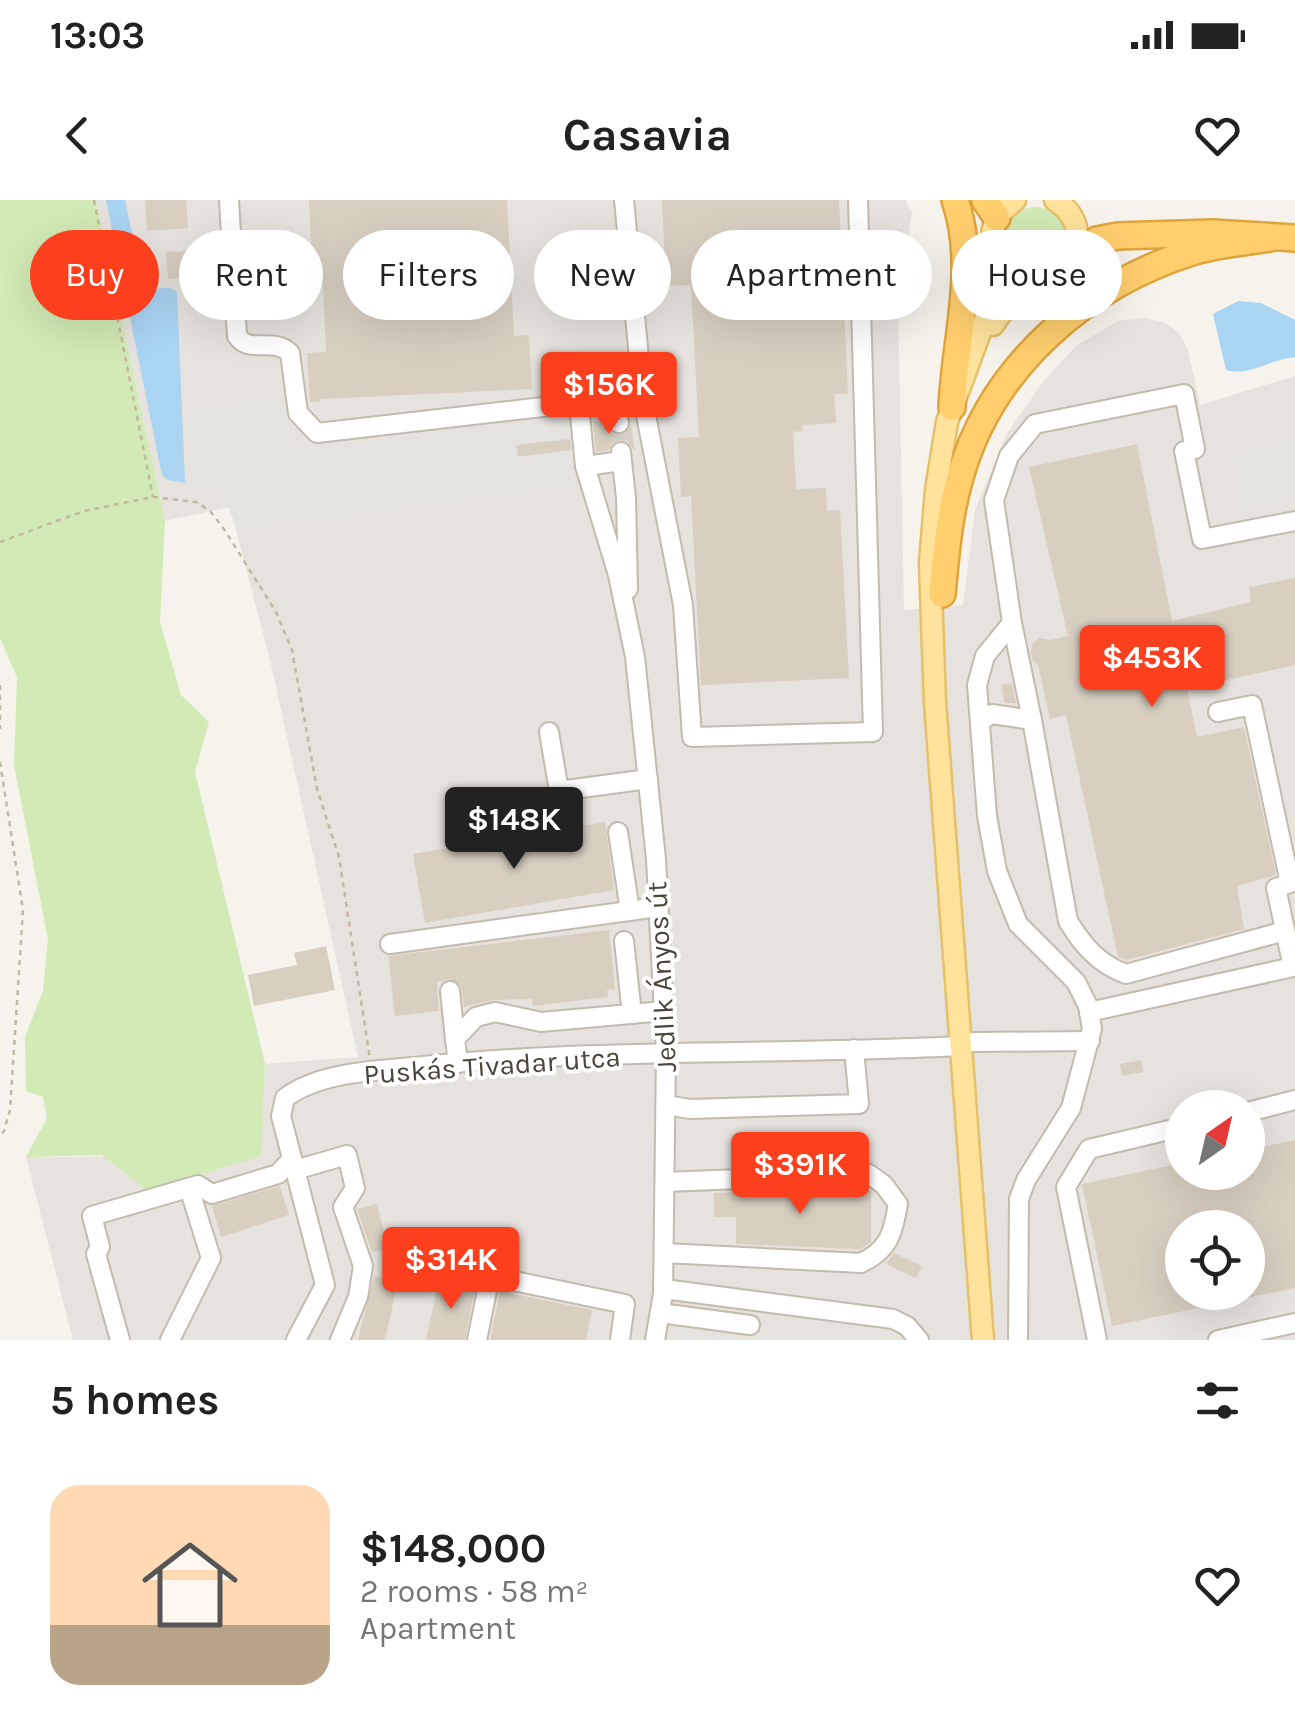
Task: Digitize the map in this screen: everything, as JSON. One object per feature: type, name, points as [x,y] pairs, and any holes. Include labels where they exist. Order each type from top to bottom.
[{"type":"highway","points":[[952,407],[965,279],[965,252],[955,200]]},
{"type":"highway","points":[[1122,242],[1212,233],[1283,238]]},
{"type":"highway","points":[[942,594],[948,528],[962,471],[1001,390],[1029,354],[1080,308],[1139,272],[1198,250],[1283,238]]},
{"type":"main road","points":[[1055,200],[1069,208]]},
{"type":"main road","points":[[985,320],[952,407],[936,490],[930,596],[992,1340]]},
{"type":"main road","points":[[983,1340],[940,534],[943,495],[959,412],[996,320]]},
{"type":"street","points":[[228,200],[237,336],[249,346],[276,344],[290,353],[298,413],[317,433],[551,406],[595,390],[604,392],[615,405],[619,422]]},
{"type":"street","points":[[624,200],[642,400],[683,605],[692,737],[872,732],[858,200]]},
{"type":"street","points":[[1285,931],[1126,974],[1106,967],[1080,942],[1068,921],[1012,623],[994,500],[1009,456],[1035,424],[1184,394],[1195,449],[1184,451],[1202,539],[1295,522]]},
{"type":"street","points":[[578,395],[585,466],[628,615]]},
{"type":"street","points":[[585,466],[622,457],[628,615]]},
{"type":"street","name":"Jedlik Ányos út","points":[[628,615],[648,779],[666,1053],[664,1289],[655,1340]]},
{"type":"street","points":[[1012,623],[985,656],[977,684],[986,816],[997,871],[1018,924],[1076,982],[1089,1012],[1090,1042],[1070,1108],[1026,1180],[1019,1199],[1018,1340]]},
{"type":"street","points":[[1089,1012],[1294,967],[1276,888],[1290,884],[1252,704],[1218,712]]},
{"type":"street","points":[[980,721],[992,714],[1032,720]]},
{"type":"street","points":[[549,732],[560,792],[648,779]]},
{"type":"street","points":[[618,832],[630,910]]},
{"type":"street","points":[[390,944],[658,907]]},
{"type":"street","points":[[624,941],[632,1014]]},
{"type":"street","points":[[450,992],[458,1062]]},
{"type":"street","points":[[455,1039],[476,1017],[495,1012],[541,1022],[664,1010]]},
{"type":"street","name":"Puskás Tivadar utca","points":[[294,1165],[282,1116],[285,1098],[302,1086],[372,1071],[458,1062],[666,1053],[1090,1042]]},
{"type":"street","points":[[666,1104],[690,1109],[859,1104],[854,1049]]},
{"type":"street","points":[[1265,1108],[1295,1100]]},
{"type":"street","points":[[1097,1340],[1066,1187],[1089,1149],[1165,1131]]},
{"type":"street","points":[[120,1340],[96,1254],[100,1247],[92,1216],[198,1186],[212,1194],[278,1174],[294,1165],[347,1155],[355,1188],[343,1208],[363,1266],[358,1297],[340,1340]]},
{"type":"street","points":[[294,1165],[325,1285],[296,1340]]},
{"type":"street","points":[[664,1253],[861,1263],[880,1255],[892,1237],[898,1204],[884,1185],[869,1174],[665,1182]]},
{"type":"street","points":[[170,1340],[211,1258],[189,1188]]},
{"type":"street","points":[[438,1262],[625,1304],[620,1340]]},
{"type":"street","points":[[477,1340],[490,1276]]},
{"type":"street","points":[[664,1289],[892,1319],[907,1326],[919,1340]]},
{"type":"street","points":[[660,1313],[751,1332],[754,1301]]},
{"type":"street","points":[[1218,1340],[1295,1323]]},
{"type":"path","points":[[94,200],[153,496]]},
{"type":"path","points":[[0,542],[84,511],[153,496],[196,502],[210,511],[276,612],[292,650],[317,788],[340,856],[372,1071]]},
{"type":"path","points":[[0,685],[0,729]]},
{"type":"path","points":[[0,762],[23,910],[10,1110],[0,1135]]},
{"type":"shaded area","points":[[96,200],[905,200],[912,212],[909,230],[691,230],[691,320],[898,320],[904,610],[963,605],[975,510],[1006,435],[1042,383],[1077,345],[1118,321],[1144,318],[1164,322],[1179,333],[1188,350],[1200,405],[1295,376],[1295,1340],[73,1340],[26,1157],[261,1156],[265,1064],[358,1057],[270,660],[230,507],[165,521],[122,320],[159,320],[159,230],[102,230]]},
{"type":"shaded area","points":[[275,397],[286,406],[293,451],[577,417],[574,486],[238,530],[222,494],[191,488],[187,408]]},
{"type":"shaded area","points":[[1295,440],[1295,499],[1244,510],[1232,454]]},
{"type":"shaded area","points":[[681,1325],[710,1329],[708,1340],[679,1340]]},
{"type":"green space","points":[[0,200],[96,200],[102,230],[30,230],[30,320],[122,320],[165,521],[160,622],[181,695],[209,722],[195,772],[265,1064],[261,1156],[148,1191],[102,1155],[26,1157],[47,1118],[43,1097],[26,1091],[25,1037],[43,991],[48,939],[14,765],[17,677],[0,638]]},
{"type":"green space","points":[[1035,207],[1046,209],[1064,230],[1006,230],[1014,216]]},
{"type":"water","points":[[106,200],[125,200],[131,230],[112,230]]},
{"type":"water","points":[[159,288],[170,288],[177,292],[185,483],[162,475],[130,320],[159,320]]},
{"type":"water","points":[[1238,301],[1261,303],[1295,320],[1295,357],[1242,371],[1226,370],[1213,314]]},
{"type":"building","points":[[145,200],[186,200],[188,228],[147,230]]},
{"type":"building","points":[[309,200],[507,200],[509,230],[343,230],[343,320],[513,320],[514,336],[529,335],[532,389],[310,402],[307,353],[326,352],[323,230],[310,230]]},
{"type":"building","points":[[662,200],[839,200],[840,230],[691,230],[691,285],[671,286],[671,230],[663,230]]},
{"type":"building","points":[[179,251],[179,278],[168,279],[166,252]]},
{"type":"building","points":[[693,320],[845,320],[848,394],[834,394],[836,423],[802,425],[803,431],[793,432],[796,489],[826,488],[827,511],[840,510],[849,678],[701,685],[691,496],[681,497],[678,438],[699,437]]},
{"type":"building","points":[[605,420],[617,435],[631,426],[635,451],[621,440],[609,450],[596,452],[593,421]]},
{"type":"building","points":[[570,439],[571,450],[518,457],[516,445]]},
{"type":"building","points":[[1137,444],[1172,621],[1251,602],[1249,587],[1295,578],[1295,665],[1187,689],[1197,737],[1244,727],[1276,875],[1237,886],[1244,929],[1126,960],[1118,957],[1066,715],[1050,719],[1031,651],[1040,638],[1068,636],[1029,467]]},
{"type":"building","points":[[1012,683],[1016,703],[1005,703],[1001,685]]},
{"type":"building","points":[[605,822],[614,890],[425,923],[413,854]]},
{"type":"building","points":[[609,930],[615,989],[607,990],[608,997],[533,1006],[532,999],[493,1000],[464,1007],[461,985],[450,979],[437,982],[439,1011],[395,1016],[388,956]]},
{"type":"building","points":[[326,946],[335,990],[254,1006],[248,975],[297,965],[294,953]]},
{"type":"building","points":[[1141,1060],[1143,1072],[1122,1076],[1120,1064]]},
{"type":"building","points":[[1295,1140],[1295,1288],[1265,1294],[1265,1210],[1165,1210],[1165,1310],[1189,1310],[1112,1326],[1082,1184],[1165,1167],[1165,1190],[1265,1190],[1265,1146]]},
{"type":"building","points":[[280,1186],[289,1215],[221,1237],[212,1206]]},
{"type":"building","points":[[865,1187],[871,1191],[871,1242],[860,1249],[736,1244],[736,1217],[714,1217],[714,1193]]},
{"type":"building","points":[[377,1204],[388,1249],[372,1252],[357,1209]]},
{"type":"building","points":[[437,1228],[444,1230],[444,1244],[437,1246],[430,1244],[428,1237],[430,1230]]},
{"type":"building","points":[[894,1253],[922,1266],[916,1278],[886,1264]]},
{"type":"building","points":[[374,1276],[398,1281],[385,1340],[358,1340]]},
{"type":"building","points":[[439,1279],[475,1287],[465,1340],[426,1340]]},
{"type":"building","points":[[500,1291],[592,1310],[586,1340],[490,1340]]},
{"type":"tunnel","points":[[619,423],[621,452]]}]
